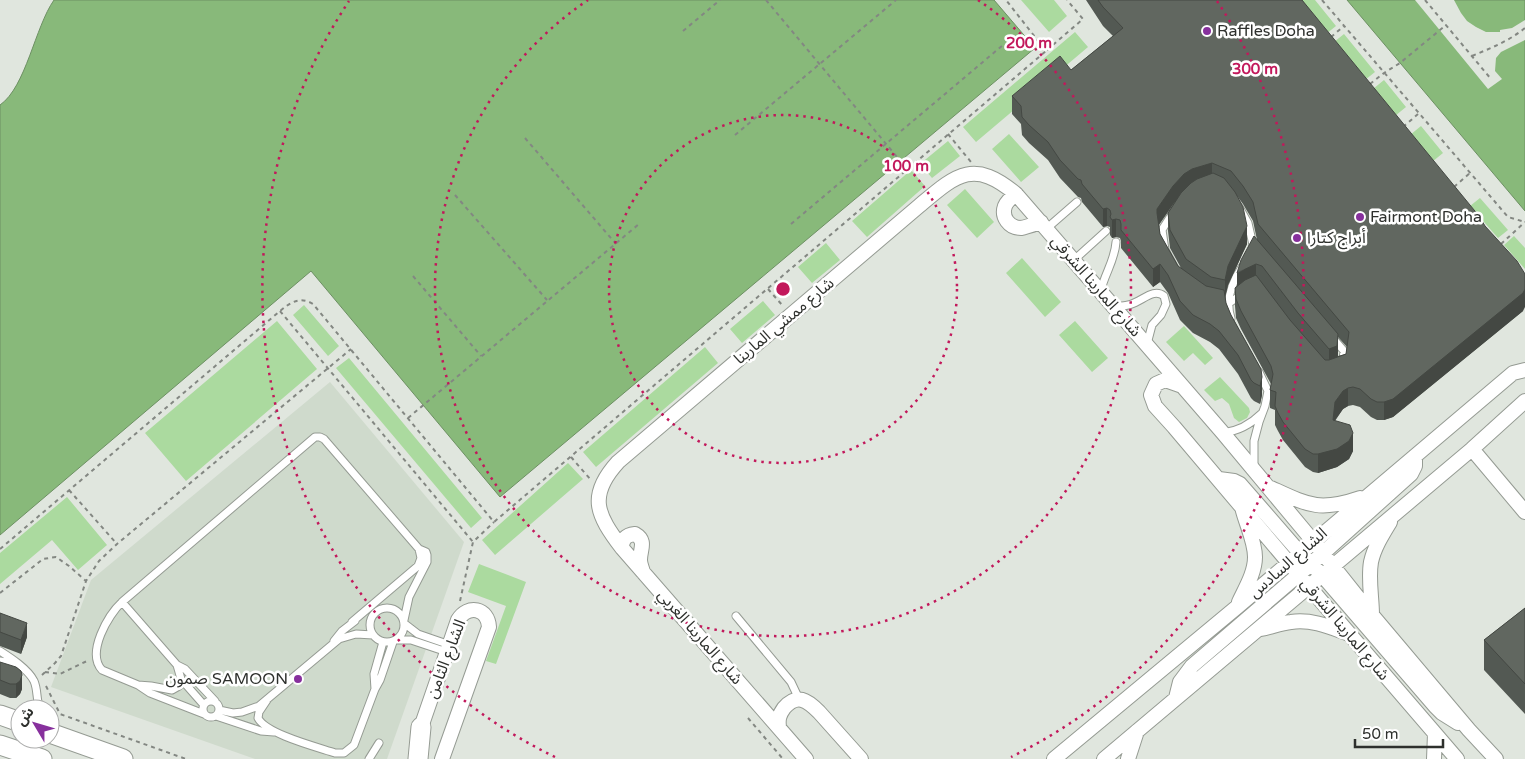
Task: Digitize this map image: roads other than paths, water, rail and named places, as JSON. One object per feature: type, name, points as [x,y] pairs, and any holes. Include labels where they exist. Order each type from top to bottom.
[{"type":"street","name":"شارع المارينا الشرقي","points":[[981,174],[1003,183],[1016,194],[1044,225],[1150,347],[1323,553],[1327,570],[1372,615],[1496,759]]},
{"type":"street","name":"شارع ممشي المارينا","points":[[600,489],[606,475],[618,462],[945,185],[961,175],[981,174]]},
{"type":"street","name":"شارع المارينا الشرقي","points":[[1016,194],[1005,206],[1004,214],[1008,223],[1021,228],[1044,225]]},
{"type":"street","name":"شارع المارينا الشرقي","points":[[1150,347],[1160,381],[1152,392],[1152,401],[1155,406],[1242,506],[1294,557],[1298,574],[1457,759]]},
{"type":"street","name":"الشارع السادس","points":[[1054,759],[1513,373],[1525,370]]},
{"type":"street","points":[[1160,381],[1170,381],[1182,386]]},
{"type":"street","name":"الشارع السادس","points":[[1104,759],[1472,449],[1525,401]]},
{"type":"street","points":[[1472,449],[1525,512]]},
{"type":"street","points":[[1176,698],[1180,682],[1192,666],[1311,564],[1411,474],[1415,466],[1415,456]]},
{"type":"street","points":[[1219,479],[1234,481],[1240,484],[1294,557],[1327,570],[1435,706],[1450,719],[1470,730]]},
{"type":"street","points":[[1268,487],[1304,503],[1318,506],[1335,506],[1368,496]]},
{"type":"street","name":"شارع المارينا الغربي","points":[[600,489],[599,506],[608,530],[644,574],[806,759]]},
{"type":"street","points":[[1237,607],[1250,580],[1255,557],[1242,506]]},
{"type":"street","points":[[1372,615],[1371,561],[1383,534],[1395,514]]},
{"type":"street","points":[[622,548],[622,542],[630,534],[635,534],[642,540],[643,546],[640,563],[644,574]]},
{"type":"street","points":[[1308,586],[1313,541]]},
{"type":"street","name":"الشارع الثامن","points":[[410,759],[461,615],[470,610],[480,611],[487,618],[489,627],[442,759]]},
{"type":"street","points":[[1258,630],[1290,622],[1304,621],[1326,625],[1350,634]]},
{"type":"street","points":[[779,728],[778,720],[780,714],[786,706],[799,699],[811,704],[861,759]]},
{"type":"street","points":[[756,701],[771,706],[786,706]]},
{"type":"street","points":[[418,759],[421,727]]},
{"type":"street","points":[[1128,759],[1137,731]]},
{"type":"street","points":[[60,733],[123,759]]},
{"type":"street","points":[[1434,759],[1435,734]]},
{"type":"lane","points":[[1213,186],[1227,192],[1239,207],[1248,223],[1253,245],[1344,351],[1342,368],[1327,373],[1294,335],[1258,287],[1242,294],[1228,304],[1210,300],[1182,281],[1165,250],[1162,230],[1178,204],[1198,189],[1213,186]]},
{"type":"lane","points":[[1044,225],[1077,202]]},
{"type":"lane","points":[[1074,260],[1106,231]]},
{"type":"lane","points":[[1100,291],[1107,270],[1114,257],[1116,242]]},
{"type":"lane","points":[[1249,253],[1253,245]]},
{"type":"lane","points":[[1233,323],[1228,304],[1234,278],[1245,261]]},
{"type":"lane","points":[[1089,277],[1107,270]]},
{"type":"lane","points":[[1111,303],[1121,306],[1132,305],[1152,294],[1163,291],[1166,304],[1161,315],[1152,325],[1150,347]]},
{"type":"lane","points":[[1133,328],[1152,325]]},
{"type":"lane","points":[[1255,364],[1268,390],[1254,441],[1255,472]]},
{"type":"lane","points":[[1223,433],[1245,427],[1263,412]]},
{"type":"lane","points":[[315,437],[324,439],[419,550],[421,558],[418,566],[352,622],[332,644],[259,706],[242,712],[218,713],[210,718],[147,692],[138,685],[102,670],[98,666],[95,657],[105,626],[112,613],[122,602],[315,437]]},
{"type":"lane","points":[[218,713],[261,731],[274,732],[335,753],[344,753],[351,748],[356,742],[374,689],[380,680],[395,641],[403,633],[409,597],[428,559],[426,552],[419,550]]},
{"type":"lane","points":[[122,602],[177,665],[185,669],[215,701],[219,706],[218,713]]},
{"type":"lane","points":[[352,622],[380,609],[389,608],[399,612],[404,622],[414,631],[449,648]]},
{"type":"lane","points":[[375,612],[371,617],[370,630],[372,635],[379,641],[412,640],[449,648]]},
{"type":"lane","points":[[736,616],[792,682],[799,699]]},
{"type":"lane","points":[[332,644],[347,636],[356,634],[372,635]]},
{"type":"lane","points":[[374,689],[374,678],[383,642]]},
{"type":"lane","points":[[0,652],[26,669],[34,684],[37,699]]},
{"type":"lane","points":[[0,662],[17,664]]},
{"type":"lane","points":[[177,665],[181,679],[203,704],[204,714]]},
{"type":"lane","points":[[138,685],[172,690],[179,686],[181,679]]},
{"type":"lane","points":[[267,700],[259,712],[258,718],[274,732]]},
{"type":"lane","points":[[203,704],[208,701],[215,701]]},
{"type":"lane","points":[[370,759],[378,744]]},
{"type":"lane","points":[[344,753],[349,759]]},
{"type":"place","name":"Raffles Doha","points":[[1207,31]]},
{"type":"place","name":"Fairmont Doha","points":[[1360,217]]},
{"type":"place","name":"أبراج كتارا","points":[[1297,238]]},
{"type":"place","name":"صمون SAMOON","points":[[298,679]]}]
